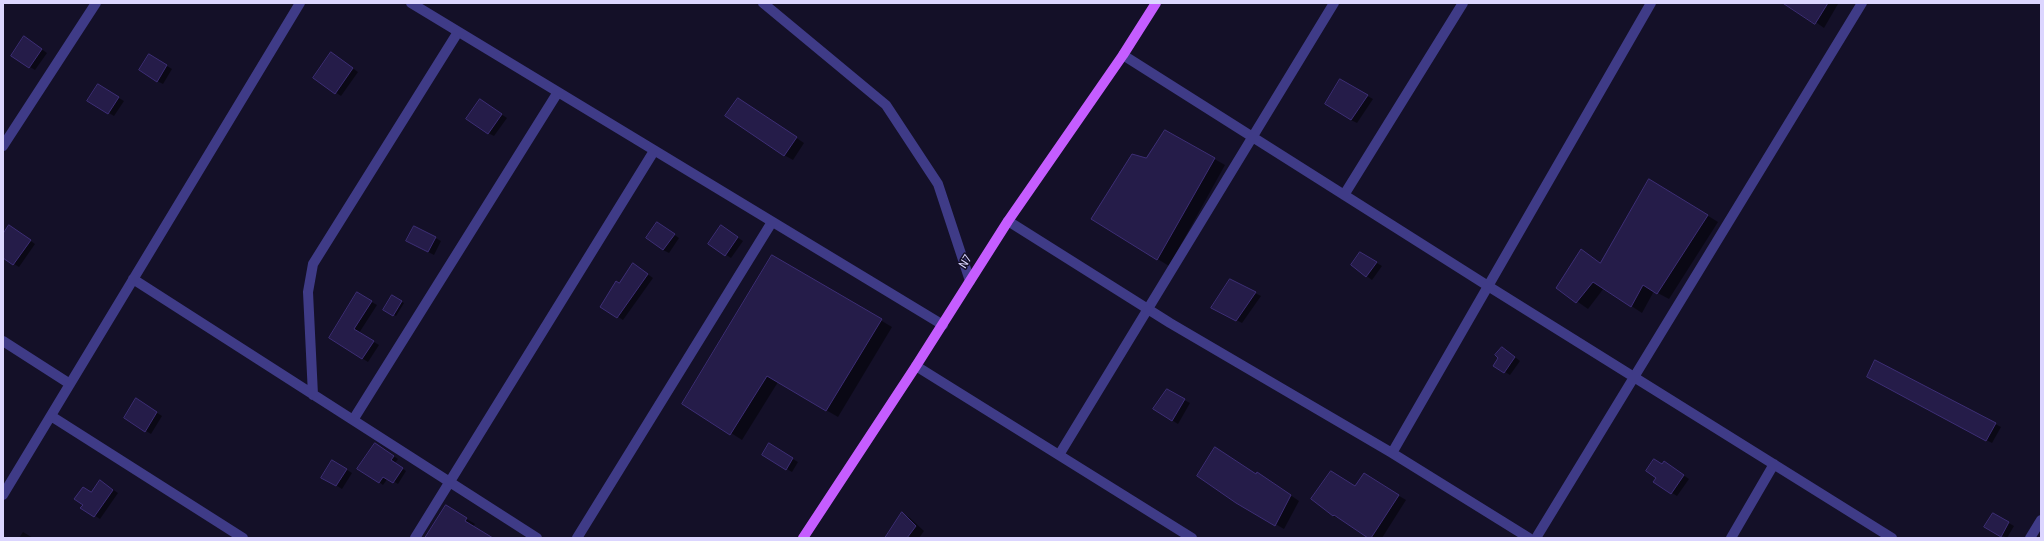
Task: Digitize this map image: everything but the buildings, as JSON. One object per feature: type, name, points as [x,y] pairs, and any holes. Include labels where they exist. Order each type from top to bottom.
[{"type":"main road","name":"N7","points":[[803,538],[942,326],[1008,221],[1123,55],[1156,3]]},
{"type":"street","points":[[3,146],[96,3]]},
{"type":"street","points":[[3,495],[300,3]]},
{"type":"street","points":[[410,3],[942,326]]},
{"type":"street","points":[[763,3],[886,105],[938,184],[970,281]]},
{"type":"street","points":[[1059,455],[1334,3]]},
{"type":"street","points":[[1344,195],[1463,3]]},
{"type":"street","points":[[1392,453],[1651,3]]},
{"type":"street","points":[[1536,538],[1862,3]]},
{"type":"street","points":[[313,395],[308,292],[313,264],[458,32]]},
{"type":"street","points":[[1123,55],[1488,286],[1892,538]]},
{"type":"street","points":[[353,420],[558,92]]},
{"type":"street","points":[[415,538],[654,151]]},
{"type":"street","points":[[1008,221],[1148,309],[1392,453],[1529,538]]},
{"type":"street","points":[[577,538],[772,222]]},
{"type":"street","points":[[133,279],[536,538]]},
{"type":"street","points":[[3,341],[70,384]]},
{"type":"street","points":[[916,366],[1192,538]]},
{"type":"street","points":[[51,416],[243,538]]},
{"type":"street","points":[[1731,538],[1774,464]]},
{"type":"street","points":[[2030,538],[2041,520]]}]
